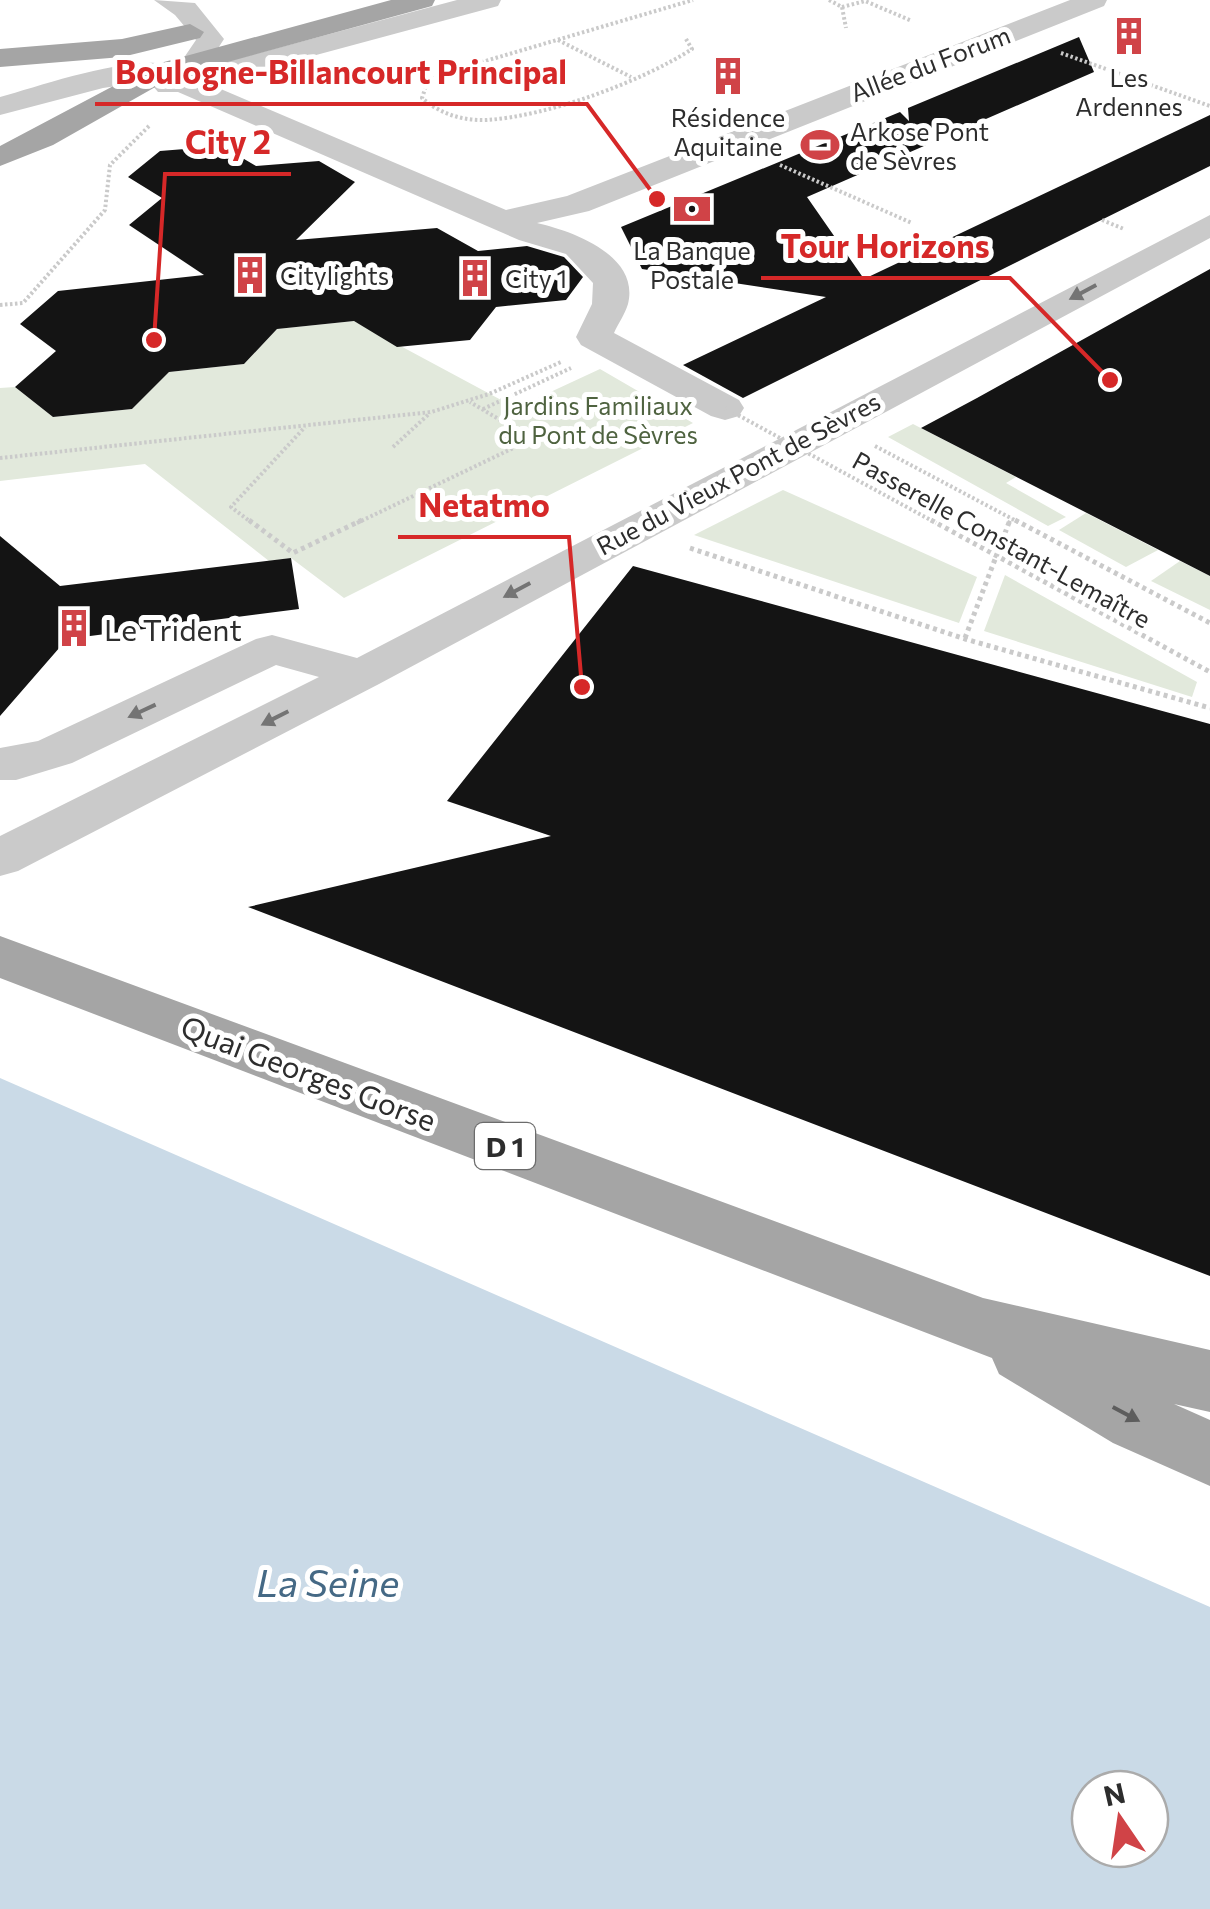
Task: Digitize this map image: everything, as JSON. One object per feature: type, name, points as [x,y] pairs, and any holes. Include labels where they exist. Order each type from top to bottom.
[{"type":"main road","points":[[0,158],[42,140],[102,102],[180,72],[422,0]]},
{"type":"main road","points":[[9,57],[122,48],[237,20]]},
{"type":"main road","name":"Quai Georges Gorse","points":[[9,955],[983,1327],[1038,1338],[1130,1366],[1210,1381]]},
{"type":"main road","name":"Quai Georges Gorse","points":[[983,1327],[1087,1394],[1210,1453]]},
{"type":"street","points":[[167,0],[184,9],[210,39],[180,72]]},
{"type":"street","points":[[0,125],[5,103],[101,79],[180,72],[488,0]]},
{"type":"street","name":"Allée du Forum","points":[[503,222],[577,204],[822,104],[1094,0]]},
{"type":"street","points":[[0,74],[9,57]]},
{"type":"street","points":[[180,72],[503,222],[580,244],[611,283],[610,304],[594,337],[726,408]]},
{"type":"street","name":"Rue du Vieux Pont de Sèvres","points":[[0,858],[362,674],[1210,225]]},
{"type":"street","points":[[1169,247],[1210,262]]},
{"type":"street","points":[[0,764],[16,764],[55,752],[272,650],[362,674]]},
{"type":"path","points":[[686,39],[692,49],[670,65],[518,114],[486,120],[435,110],[422,98],[427,83],[441,74],[693,0]]},
{"type":"path","points":[[829,0],[842,7],[865,1],[912,21]]},
{"type":"path","points":[[842,7],[846,28]]},
{"type":"path","points":[[556,40],[632,78]]},
{"type":"path","points":[[1050,49],[1210,106]]},
{"type":"path","points":[[776,162],[912,224]]},
{"type":"path","points":[[0,458],[431,412],[468,402],[585,351],[615,350]]},
{"type":"path","points":[[482,409],[501,400]]},
{"type":"path","points":[[306,426],[231,507],[292,553],[532,439],[468,402]]},
{"type":"path","name":"Passerelle Constant-Lemaître","points":[[726,408],[1210,672]]},
{"type":"path","points":[[393,447],[431,412]]},
{"type":"path","points":[[833,423],[1210,623]]},
{"type":"path","points":[[388,494],[397,502]]},
{"type":"path","points":[[965,638],[1011,518]]},
{"type":"path","points":[[632,528],[669,545],[676,544],[965,638],[1210,708]]},
{"type":"green space","name":"Jardins Familiaux du Pont de Sèvres","points":[[354,321],[516,408],[600,369],[693,423],[344,598],[291,558],[269,561],[145,464],[0,481],[0,388],[15,387],[53,417],[132,409],[169,372],[244,364],[277,329]]},
{"type":"green space","points":[[913,424],[1016,477],[1006,483],[1066,517],[1048,526],[888,437]]},
{"type":"green space","points":[[783,490],[977,577],[959,623],[694,535]]},
{"type":"green space","points":[[1086,513],[1158,550],[1126,567],[1059,530]]},
{"type":"green space","points":[[1180,561],[1210,576],[1210,610],[1151,581]]},
{"type":"green space","points":[[1005,575],[1197,682],[1192,697],[984,631]]},
{"type":"water","name":"La Seine","points":[[0,1078],[1210,1607],[1210,1909],[0,1909]]},
{"type":"building","points":[[1079,37],[1094,72],[807,197],[864,279],[1210,115],[1210,166],[743,398],[683,365],[826,297],[642,269],[621,227],[900,112],[909,121],[908,108]]},
{"type":"building","points":[[222,146],[256,166],[319,161],[355,182],[296,240],[437,228],[478,251],[527,246],[564,257],[583,277],[566,300],[496,307],[470,340],[397,347],[354,321],[277,329],[244,364],[169,372],[132,409],[53,417],[15,387],[56,351],[20,324],[58,291],[204,275],[129,225],[162,198],[128,177],[160,151]]},
{"type":"building","points":[[1210,269],[1210,576],[921,428],[977,398]]},
{"type":"building","name":"Le Trident","points":[[0,536],[60,586],[291,558],[299,609],[67,639],[0,716]]},
{"type":"building","points":[[633,566],[1210,724],[1210,1276],[248,907],[551,836],[447,801]]},
{"type":"place","name":"Les Ardennes","points":[[1129,36]]},
{"type":"place","name":"Résidence Aquitaine","points":[[728,76]]},
{"type":"place","name":"Arkose Pont de Sèvres","points":[[820,145]]},
{"type":"place","name":"Boulogne-Billancourt Principal","points":[[657,199]]},
{"type":"place","name":"La Banque Postale","points":[[692,209]]},
{"type":"place","name":"Citylights","points":[[250,275]]},
{"type":"place","name":"City 1","points":[[475,278]]},
{"type":"place","name":"City 2","points":[[154,340]]},
{"type":"place","name":"Tour Horizons","points":[[1110,380]]},
{"type":"place","name":"Le Trident","points":[[74,628]]},
{"type":"place","name":"Netatmo","points":[[582,687]]}]
